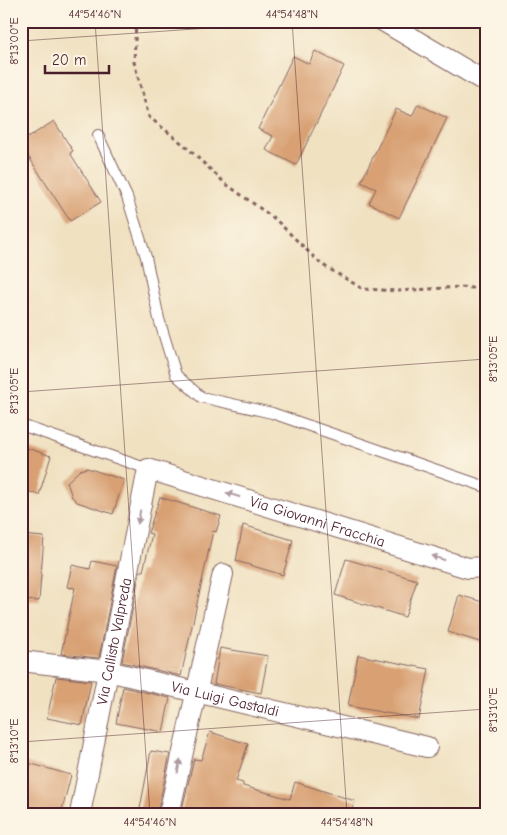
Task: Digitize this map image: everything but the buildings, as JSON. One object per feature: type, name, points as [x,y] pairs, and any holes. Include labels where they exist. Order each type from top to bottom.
[{"type":"street","points":[[383,21],[486,82]]},
{"type":"street","name":"Via Giovanni Fracchia","points":[[148,469],[468,568],[486,567]]},
{"type":"street","name":"Via Callisto Valpreda","points":[[80,814],[148,469]]},
{"type":"street","points":[[169,814],[222,574]]},
{"type":"street","name":"Via Luigi Gastaldi","points":[[21,661],[108,671],[427,747]]},
{"type":"lane","points":[[98,135],[127,196],[144,248],[159,319],[176,375],[200,397],[272,414],[486,487]]},
{"type":"lane","points":[[21,425],[148,469]]},
{"type":"path","points":[[136,21],[134,62],[149,117],[183,144],[226,184],[275,219],[321,264],[363,289],[398,291],[460,287],[486,289]]}]
